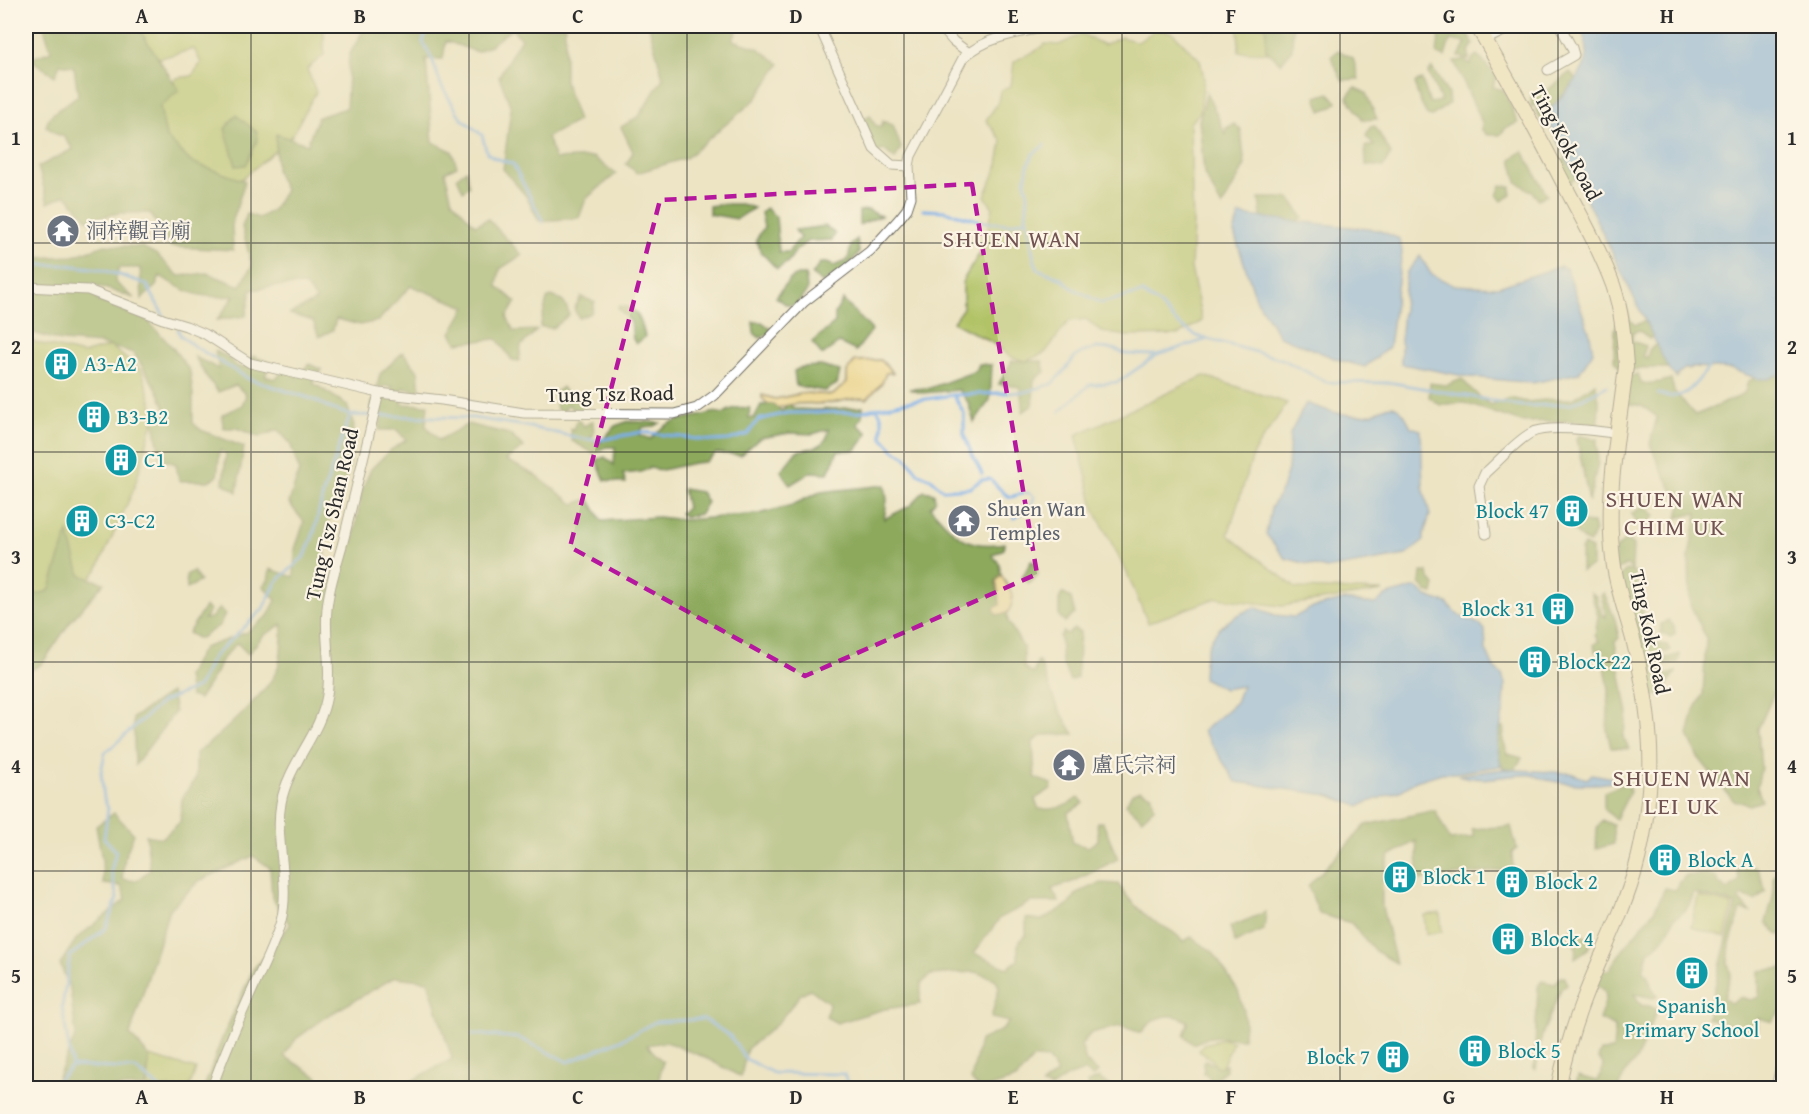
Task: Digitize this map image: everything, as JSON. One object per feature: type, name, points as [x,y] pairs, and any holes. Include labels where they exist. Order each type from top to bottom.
[{"type":"main road","name":"Ting Kok Road","points":[[1477,26],[1576,207],[1613,284],[1623,324],[1626,366],[1610,507],[1612,556],[1615,576],[1638,662],[1643,694],[1650,775],[1648,804],[1636,868],[1612,934],[1577,1016],[1566,1051],[1558,1089]]},
{"type":"street","points":[[819,26],[874,149],[892,165],[909,166]]},
{"type":"street","points":[[940,26],[953,41],[969,53]]},
{"type":"street","name":"Tung Tsz Road","points":[[26,287],[88,290],[205,334],[250,363],[379,393],[524,413],[674,414],[697,408],[715,395],[804,302],[870,251],[899,219],[911,197],[909,166],[911,156],[958,68],[969,53],[984,43],[1002,37],[1055,26]]},
{"type":"street","points":[[1485,40],[1514,26]]},
{"type":"street","points":[[1548,70],[1574,55],[1560,26]]},
{"type":"street","name":"Tung Tsz Shan Road","points":[[212,1089],[223,1054],[281,921],[285,898],[279,823],[282,800],[320,721],[327,696],[329,669],[326,643],[327,609],[333,575],[379,393]]},
{"type":"street","points":[[1486,534],[1479,486],[1485,473],[1526,436],[1540,429],[1619,434]]},
{"type":"street","points":[[1774,1089],[1784,1048]]},
{"type":"highlighted area","points":[[972,184],[1037,574],[805,676],[570,547],[660,200]]},
{"type":"green space","points":[[41,26],[137,26],[179,90],[160,107],[166,137],[191,162],[245,181],[232,223],[233,250],[171,247],[150,213],[119,213],[88,220],[66,195],[48,203],[38,167],[73,149],[63,136],[56,134],[46,126],[50,116],[78,95],[74,67],[60,64],[55,76],[30,59],[51,51],[44,28]]},
{"type":"green space","points":[[118,26],[324,26],[324,55],[307,69],[316,92],[291,137],[224,194],[162,170],[145,109],[176,78],[192,76],[201,63],[194,49],[146,62]]},
{"type":"green space","points":[[366,26],[565,26],[565,82],[578,121],[547,137],[555,159],[593,157],[616,174],[586,199],[579,218],[539,221],[526,196],[503,169],[511,108],[499,76],[521,38],[512,29],[477,52],[446,41],[443,59],[426,59],[433,142],[452,151],[457,166],[445,172],[452,200],[475,225],[488,219],[522,255],[500,269],[497,286],[516,302],[507,317],[514,331],[537,330],[521,346],[519,361],[512,360],[497,339],[457,343],[451,333],[466,307],[411,286],[378,321],[360,325],[336,319],[333,330],[319,337],[313,321],[290,314],[317,300],[304,285],[251,290],[246,316],[217,320],[234,296],[213,297],[195,294],[160,276],[156,286],[142,299],[140,268],[119,268],[115,282],[134,298],[98,286],[97,300],[146,319],[173,348],[190,371],[193,423],[201,430],[244,447],[237,492],[223,483],[226,454],[220,450],[217,477],[208,481],[179,481],[176,464],[161,459],[152,413],[166,411],[159,393],[134,353],[100,344],[61,341],[26,331],[26,254],[32,258],[73,256],[105,245],[142,247],[156,254],[179,276],[207,273],[240,286],[252,266],[242,227],[247,214],[259,218],[273,210],[285,190],[276,171],[276,134],[307,144],[318,117],[346,108],[349,55]]},
{"type":"green space","points":[[649,26],[739,26],[733,40],[758,48],[780,64],[756,99],[686,158],[637,173],[626,164],[633,152],[621,127],[639,116],[663,78]]},
{"type":"green space","points":[[739,26],[766,26],[761,28]]},
{"type":"green space","points":[[1238,26],[1287,26],[1287,53],[1239,52]]},
{"type":"green space","points":[[1266,26],[1293,26],[1292,49],[1281,64],[1266,50]]},
{"type":"green space","points":[[1434,26],[1463,26],[1474,44],[1469,51],[1469,60],[1459,56],[1466,43],[1450,40],[1445,57],[1437,54],[1439,35]]},
{"type":"green space","points":[[1155,30],[1172,32],[1200,60],[1204,78],[1200,112],[1190,123],[1193,225],[1191,268],[1202,321],[1178,335],[1127,336],[1102,332],[1086,319],[1069,321],[1045,353],[1026,361],[1011,357],[991,342],[953,322],[963,308],[963,280],[982,250],[993,208],[985,196],[998,165],[1002,141],[986,120],[998,103],[1000,91],[1011,86],[1014,62],[1045,44],[1059,45],[1082,34],[1104,45],[1121,37],[1138,42]]},
{"type":"green space","points":[[1338,50],[1353,58],[1359,79],[1342,80],[1331,57]]},
{"type":"green space","points":[[1477,55],[1496,75],[1493,87],[1504,90],[1518,123],[1507,127],[1500,135],[1487,135],[1482,130],[1482,123],[1454,61],[1465,60],[1470,65]]},
{"type":"green space","points":[[1432,68],[1448,94],[1449,104],[1432,116],[1427,115],[1423,107],[1415,82],[1422,80],[1430,103],[1441,101],[1428,73]]},
{"type":"green space","points":[[1570,72],[1576,80],[1557,106],[1550,109],[1545,102],[1531,107],[1531,97],[1541,95]]},
{"type":"green space","points":[[1355,87],[1366,93],[1377,119],[1363,120],[1347,97]]},
{"type":"green space","points":[[1207,92],[1226,136],[1226,128],[1234,124],[1241,130],[1245,165],[1222,207],[1204,174],[1199,120]]},
{"type":"green space","points":[[1329,93],[1337,102],[1332,107],[1321,111],[1316,97]]},
{"type":"green space","points":[[1547,107],[1552,111],[1554,120],[1545,126],[1535,109]]},
{"type":"green space","points":[[236,115],[257,132],[257,141],[246,165],[236,166],[225,129]]},
{"type":"green space","points":[[870,115],[875,125],[881,127],[883,121],[893,125],[901,148],[895,159],[884,150],[875,153],[859,124]]},
{"type":"green space","points":[[1375,126],[1391,154],[1383,167],[1366,165],[1365,146],[1374,146],[1366,136],[1370,127]]},
{"type":"green space","points":[[1523,151],[1547,195],[1538,199],[1517,182],[1511,159]]},
{"type":"green space","points":[[1566,158],[1579,161],[1585,171],[1568,184],[1557,164]]},
{"type":"green space","points":[[466,170],[469,186],[463,191],[457,177]]},
{"type":"green space","points":[[1501,185],[1511,187],[1511,195],[1502,201],[1497,195]]},
{"type":"green space","points":[[1259,198],[1290,198],[1303,218],[1283,227],[1262,226]]},
{"type":"green space","points":[[741,204],[754,208],[737,219],[709,214],[709,206]]},
{"type":"green space","points":[[766,208],[776,217],[779,252],[788,252],[800,238],[795,230],[826,226],[835,234],[832,240],[808,241],[796,250],[788,262],[777,269],[761,252],[756,240],[764,227],[761,213]]},
{"type":"green space","points":[[868,210],[881,216],[859,225],[859,211]]},
{"type":"green space","points":[[857,239],[859,252],[849,265],[823,283],[812,275],[820,263],[834,266],[848,260],[851,245]]},
{"type":"green space","points":[[797,275],[806,275],[807,291],[795,306],[787,305],[776,297],[789,280]]},
{"type":"green space","points":[[552,296],[564,302],[569,315],[553,328],[540,327],[547,299]]},
{"type":"green space","points":[[581,297],[595,302],[591,313],[579,318],[574,309]]},
{"type":"green space","points":[[843,300],[872,330],[856,351],[839,343],[822,355],[812,342],[835,323],[835,313]]},
{"type":"green space","points":[[1625,305],[1630,320],[1635,325],[1648,320],[1658,334],[1649,339],[1639,330],[1633,333],[1632,341],[1646,346],[1643,356],[1647,358],[1649,350],[1658,343],[1669,368],[1642,368],[1623,372],[1614,361],[1615,329]]},
{"type":"green space","points":[[620,306],[631,309],[641,321],[645,337],[636,344],[633,339],[631,322],[618,308]]},
{"type":"green space","points":[[753,322],[762,322],[770,328],[770,334],[760,338],[754,333]]},
{"type":"green space","points":[[26,340],[83,354],[110,346],[142,371],[155,414],[134,489],[97,570],[29,649],[26,644],[26,503],[31,484],[29,474],[33,468],[26,448]]},
{"type":"green space","points":[[215,351],[226,356],[238,367],[246,367],[253,356],[271,363],[265,376],[275,379],[289,366],[296,377],[309,364],[322,370],[313,383],[347,405],[354,425],[350,466],[338,504],[326,526],[324,597],[353,542],[362,490],[371,469],[389,451],[406,440],[397,430],[379,430],[383,413],[371,409],[372,401],[389,397],[393,386],[377,387],[380,374],[403,352],[418,371],[420,391],[402,388],[402,404],[428,405],[426,426],[439,440],[468,424],[509,434],[524,447],[506,460],[535,475],[574,504],[589,499],[602,521],[658,517],[685,520],[759,514],[792,505],[820,492],[885,485],[887,500],[884,519],[910,506],[924,491],[934,493],[935,501],[930,507],[962,538],[980,544],[1005,543],[1004,549],[992,555],[999,563],[1001,575],[996,581],[1000,605],[996,615],[1007,613],[1008,621],[1024,649],[1024,667],[1033,674],[1038,661],[1041,665],[1056,704],[1074,734],[1043,735],[1033,742],[1035,778],[1052,784],[1051,789],[1035,799],[1039,809],[1060,807],[1079,797],[1084,803],[1068,813],[1073,843],[1088,847],[1098,840],[1097,822],[1103,822],[1118,859],[1075,881],[1052,889],[1059,902],[1031,902],[1000,918],[974,953],[1007,968],[1018,960],[1018,943],[1026,935],[1026,918],[1042,920],[1068,905],[1078,892],[1101,883],[1118,884],[1134,904],[1152,920],[1173,932],[1183,942],[1191,937],[1213,952],[1238,991],[1244,1011],[1243,1039],[1210,1037],[1193,1044],[1184,1036],[1188,1022],[1175,1016],[1163,1017],[1156,1019],[1141,1033],[1121,1026],[1091,1033],[1081,1045],[1086,1062],[1098,1072],[1093,1077],[1084,1071],[1067,1077],[1051,1088],[1042,1085],[1057,1073],[1048,1059],[1034,1058],[1016,1079],[988,1088],[979,1088],[971,1080],[980,1040],[1002,1030],[1009,1022],[991,1018],[999,987],[995,979],[975,972],[931,975],[921,984],[920,1004],[885,1009],[837,1023],[826,1017],[829,1003],[810,989],[801,994],[776,1025],[747,1049],[741,1077],[704,1057],[666,1042],[647,1045],[663,1062],[657,1088],[399,1088],[452,1059],[428,981],[395,977],[329,1015],[296,1039],[284,1056],[318,1077],[324,1088],[204,1088],[221,1041],[253,969],[290,925],[272,898],[270,868],[253,856],[199,881],[169,910],[130,1035],[149,1056],[146,1087],[53,1088],[76,1035],[70,989],[60,964],[77,938],[126,899],[121,886],[103,884],[102,860],[96,826],[114,813],[134,834],[125,857],[122,879],[136,881],[150,870],[146,835],[162,838],[180,822],[182,798],[196,778],[196,753],[253,702],[272,679],[280,660],[282,624],[263,636],[248,654],[237,643],[220,662],[217,671],[199,699],[190,696],[187,676],[203,648],[245,633],[268,616],[276,600],[263,586],[268,581],[270,569],[294,577],[295,549],[304,522],[289,503],[299,470],[290,443],[278,430],[259,437],[236,428],[223,428],[222,415],[242,405],[246,395],[236,385],[218,392],[206,376],[195,357],[219,369]]},
{"type":"green space","points":[[1012,361],[1042,361],[1045,372],[1034,380],[1033,405],[1023,412],[1020,387],[999,384]]},
{"type":"green space","points":[[979,364],[992,365],[990,400],[974,422],[968,402],[959,390],[921,393],[909,389],[930,388],[976,371]]},
{"type":"green space","points":[[821,366],[840,371],[837,384],[825,391],[796,386],[794,371],[802,367]]},
{"type":"green space","points":[[1773,372],[1783,373],[1783,686],[1774,694],[1758,729],[1761,768],[1757,787],[1762,801],[1750,805],[1733,800],[1697,756],[1688,735],[1693,714],[1703,694],[1706,638],[1690,604],[1689,556],[1697,513],[1677,518],[1681,506],[1650,444],[1657,417],[1642,406],[1624,403],[1622,378],[1638,374],[1642,384],[1671,379],[1674,391],[1695,415],[1736,398],[1745,392],[1748,381]]},
{"type":"green space","points":[[1204,376],[1287,403],[1254,452],[1228,535],[1296,588],[1383,591],[1282,606],[1216,598],[1148,623],[1127,573],[1095,511],[1076,435]]},
{"type":"green space","points":[[1462,379],[1490,405],[1510,398],[1527,402],[1573,399],[1595,383],[1599,400],[1598,424],[1574,421],[1521,422],[1464,403],[1440,405],[1429,397],[1430,383],[1447,385]]},
{"type":"green space","points":[[562,387],[567,394],[579,399],[585,411],[574,412],[568,404],[563,412],[557,410],[554,393]]},
{"type":"green space","points":[[789,403],[794,409],[863,407],[862,418],[857,424],[868,433],[856,450],[838,451],[828,473],[811,472],[790,485],[781,471],[797,451],[822,444],[829,429],[813,434],[790,433],[760,438],[741,455],[716,453],[705,462],[662,470],[649,468],[641,472],[623,474],[626,483],[605,480],[596,460],[605,457],[614,465],[615,447],[607,447],[593,453],[572,441],[570,428],[573,429],[578,419],[584,426],[593,421],[594,435],[590,437],[600,443],[615,426],[629,421],[660,423],[643,427],[640,435],[651,439],[669,424],[681,420],[714,413],[723,414],[742,408],[750,408],[749,418],[754,418],[761,405],[773,404],[782,411]]},
{"type":"green space","points":[[1579,435],[1597,439],[1598,463],[1589,502],[1577,439]]},
{"type":"green space","points":[[683,489],[701,492],[707,502],[700,514],[685,517],[680,513],[687,508]]},
{"type":"green space","points":[[1642,507],[1648,508],[1655,516],[1646,525],[1638,524],[1631,514]]},
{"type":"green space","points":[[1583,522],[1593,523],[1595,531],[1590,543],[1583,540],[1571,528]]},
{"type":"green space","points":[[68,532],[80,575],[104,583],[71,621],[42,664],[26,673],[26,597],[49,591]]},
{"type":"green space","points":[[1625,540],[1633,544],[1632,570],[1627,565],[1614,571],[1615,550]]},
{"type":"green space","points":[[1584,545],[1592,549],[1592,566],[1581,571],[1581,550]]},
{"type":"green space","points":[[1031,561],[1037,563],[1038,576],[1029,583],[1022,578]]},
{"type":"green space","points":[[1626,570],[1635,572],[1648,638],[1643,643],[1668,645],[1671,650],[1659,651],[1659,656],[1667,658],[1680,654],[1678,662],[1668,663],[1659,668],[1667,675],[1676,672],[1660,695],[1651,695],[1645,678],[1619,577]]},
{"type":"green space","points":[[193,571],[200,581],[187,589],[186,575]]},
{"type":"green space","points":[[1421,572],[1428,572],[1429,578],[1435,585],[1433,594],[1426,592],[1420,583]]},
{"type":"green space","points":[[1062,593],[1071,598],[1075,614],[1065,622],[1059,616],[1059,600]]},
{"type":"green space","points":[[1591,593],[1596,596],[1602,615],[1606,617],[1601,595],[1604,593],[1615,619],[1619,638],[1615,642],[1628,714],[1623,737],[1629,749],[1611,748],[1607,731],[1609,690],[1602,649],[1595,652],[1594,644],[1599,641],[1595,635],[1598,616]]},
{"type":"green space","points":[[205,607],[210,610],[204,619],[211,618],[219,608],[225,614],[220,625],[199,639],[188,633]]},
{"type":"green space","points":[[1669,621],[1674,626],[1675,634],[1671,637],[1661,633],[1661,624]]},
{"type":"green space","points":[[1074,629],[1080,632],[1077,678],[1070,681],[1062,662],[1060,636],[1063,632],[1067,634]]},
{"type":"green space","points":[[171,692],[175,712],[135,765],[133,718]]},
{"type":"green space","points":[[1495,727],[1504,727],[1503,741],[1508,754],[1522,758],[1512,774],[1506,772],[1493,753]]},
{"type":"green space","points":[[1628,782],[1630,792],[1616,819],[1604,810],[1604,792]]},
{"type":"green space","points":[[1140,790],[1152,795],[1154,808],[1142,819],[1126,804],[1132,793]]},
{"type":"green space","points":[[1435,810],[1450,840],[1474,837],[1472,829],[1511,826],[1517,849],[1512,852],[1513,869],[1419,880],[1416,841],[1389,856],[1382,884],[1382,907],[1396,963],[1375,951],[1351,923],[1319,914],[1308,886],[1366,825]]},
{"type":"green space","points":[[1602,820],[1613,825],[1614,844],[1596,849],[1597,828]]},
{"type":"green space","points":[[1783,865],[1783,876],[1779,887],[1783,888],[1781,919],[1783,934],[1778,935],[1766,922],[1773,897],[1773,878]]},
{"type":"green space","points":[[1737,867],[1757,867],[1766,891],[1755,901],[1741,895],[1739,900],[1750,912],[1741,910],[1730,944],[1728,963],[1731,974],[1724,998],[1731,1004],[1741,997],[1751,1000],[1759,997],[1759,971],[1783,968],[1783,1007],[1772,1022],[1758,1018],[1758,1029],[1732,1026],[1707,1018],[1736,904],[1694,893],[1686,909],[1673,919],[1664,938],[1648,952],[1643,971],[1647,974],[1657,995],[1654,998],[1634,994],[1641,1005],[1657,1010],[1636,1061],[1627,1070],[1618,1088],[1575,1088],[1578,1076],[1598,1081],[1603,1064],[1598,1058],[1601,1051],[1613,1050],[1615,1027],[1599,1019],[1606,999],[1605,991],[1589,977],[1592,970],[1609,970],[1654,911],[1665,888],[1674,890],[1685,876],[1706,874],[1716,877],[1719,883],[1728,890],[1739,881]]},
{"type":"green space","points":[[1698,896],[1733,905],[1725,937],[1691,927]]},
{"type":"green space","points":[[1266,912],[1264,930],[1235,943],[1230,927]]},
{"type":"green space","points":[[1440,913],[1442,932],[1426,934],[1424,915]]},
{"type":"green space","points":[[1571,929],[1576,929],[1592,941],[1588,949],[1575,958],[1576,948],[1568,934]]},
{"type":"green space","points":[[1560,977],[1565,977],[1567,984],[1561,989],[1542,1035],[1536,1069],[1534,1068],[1538,986],[1542,981],[1555,984]]},
{"type":"green space","points":[[1224,1039],[1233,1042],[1220,1071],[1211,1059],[1199,1051],[1203,1044]]},
{"type":"green space","points":[[149,1056],[196,1069],[189,1088],[147,1088]]},
{"type":"green space","points":[[1205,1060],[1219,1067],[1226,1065],[1226,1070],[1212,1081],[1204,1073],[1203,1062]]},
{"type":"green space","points":[[1099,1078],[1112,1088],[1090,1088],[1087,1083]]},
{"type":"sand","points":[[881,360],[893,373],[886,373],[882,383],[867,399],[823,404],[797,404],[778,408],[773,404],[768,404],[762,398],[762,395],[775,399],[804,393],[833,395],[847,382],[847,371],[855,361]]},
{"type":"sand","points":[[1001,575],[1012,594],[1012,603],[1007,613],[996,615],[994,608],[1000,605],[996,581]]},
{"type":"water","points":[[1580,26],[1783,26],[1783,375],[1758,379],[1731,369],[1693,367],[1688,370],[1686,368],[1676,378],[1668,368],[1545,114],[1571,86],[1586,61],[1585,39]]},
{"type":"water","points":[[1239,215],[1378,230],[1400,239],[1402,252],[1389,347],[1365,367],[1339,360],[1279,336],[1256,299],[1234,233]]},
{"type":"water","points":[[1420,256],[1431,274],[1453,285],[1498,287],[1561,266],[1567,269],[1590,334],[1593,352],[1579,373],[1533,383],[1469,377],[1401,364],[1406,273]]},
{"type":"water","points":[[1306,403],[1329,411],[1354,415],[1371,414],[1393,406],[1402,412],[1411,427],[1421,430],[1423,486],[1430,515],[1424,541],[1406,555],[1326,569],[1285,558],[1266,534],[1271,508],[1282,489],[1288,469],[1290,434]]},
{"type":"water","points":[[1416,587],[1427,597],[1447,603],[1458,615],[1481,625],[1485,630],[1486,650],[1505,684],[1504,709],[1497,745],[1501,766],[1442,773],[1416,781],[1402,790],[1358,806],[1328,795],[1236,782],[1203,731],[1236,702],[1242,686],[1224,689],[1203,678],[1206,652],[1216,633],[1232,619],[1255,607],[1275,615],[1295,617],[1309,609],[1343,600],[1375,604],[1385,596]]},
{"type":"water","points":[[1503,769],[1570,773],[1587,779],[1592,774],[1614,778],[1613,782],[1588,784],[1555,781],[1529,775],[1478,779],[1458,775]]},
{"type":"waterway","points":[[428,26],[423,42],[441,85],[461,118],[482,135],[487,153],[513,164],[543,222]]},
{"type":"waterway","points":[[1045,145],[1033,154],[1025,182],[1028,195],[1026,215],[1034,259],[1038,269],[1062,279],[1072,288],[1101,303],[1142,293],[1159,304],[1179,325],[1197,336],[1282,359],[1326,382],[1394,383],[1523,406],[1571,404],[1607,386]]},
{"type":"waterway","points":[[923,210],[944,211],[986,222],[1009,224],[1027,219]]},
{"type":"waterway","points":[[26,265],[66,265],[100,269],[138,281],[147,285],[163,315]]},
{"type":"waterway","points":[[178,329],[180,335],[194,346],[249,379],[312,399],[350,415],[473,418],[600,440],[642,432],[713,441],[729,440],[748,434],[758,420],[787,413],[858,412],[954,395],[1025,392],[1052,384],[1074,358],[1096,348],[1113,349],[1126,354],[1157,355]]},
{"type":"waterway","points":[[1060,411],[1089,385],[1118,382],[1157,355],[1208,339]]},
{"type":"waterway","points":[[1658,394],[1675,396],[1687,392],[1708,368]]},
{"type":"waterway","points":[[954,396],[964,413],[964,434],[982,474]]},
{"type":"waterway","points":[[877,409],[882,419],[882,437],[894,450],[906,457],[918,473],[930,478],[943,490],[970,488],[981,480],[990,479],[1010,497],[1026,493],[1032,494],[1034,497],[1032,505],[1014,518]]},
{"type":"waterway","points":[[50,1088],[72,1066],[62,1007],[70,956],[106,928],[117,898],[111,871],[116,851],[104,838],[108,808],[104,799],[101,772],[105,753],[162,702],[198,687],[213,657],[263,609],[277,581],[305,556],[350,415]]},
{"type":"waterway","points":[[473,1034],[519,1038],[568,1062],[623,1039],[655,1022],[704,1019],[730,1036],[746,1059],[773,1073],[844,1074],[849,1088]]},
{"type":"waterway","points":[[72,1066],[136,1069],[159,1088]]},
{"type":"place","name":"洞梓觀音廟","points":[[63,231]]},
{"type":"place","name":"A3-A2","points":[[61,364]]},
{"type":"place","name":"B3-B2","points":[[94,417]]},
{"type":"place","name":"C1","points":[[121,460]]},
{"type":"place","name":"Block 47","points":[[1572,511]]},
{"type":"place","name":"C3-C2","points":[[82,521]]},
{"type":"place","name":"Shuen Wan Temples","points":[[964,521]]},
{"type":"place","name":"Block 31","points":[[1558,609]]},
{"type":"place","name":"Block 22","points":[[1535,662]]},
{"type":"place","name":"盧氏宗祠","points":[[1069,765]]},
{"type":"place","name":"Block A","points":[[1665,860]]},
{"type":"place","name":"Block 1","points":[[1400,877]]},
{"type":"place","name":"Block 2","points":[[1512,882]]},
{"type":"place","name":"Block 4","points":[[1508,939]]},
{"type":"place","name":"Spanish Primary School","points":[[1692,973]]},
{"type":"place","name":"Block 5","points":[[1475,1051]]},
{"type":"place","name":"Block 7","points":[[1393,1057]]},
{"type":"district","name":"SHUEN WAN","points":[[1012,239]]},
{"type":"district","name":"SHUEN WAN CHIM UK","points":[[1675,513]]},
{"type":"district","name":"SHUEN WAN LEI UK","points":[[1682,792]]}]
